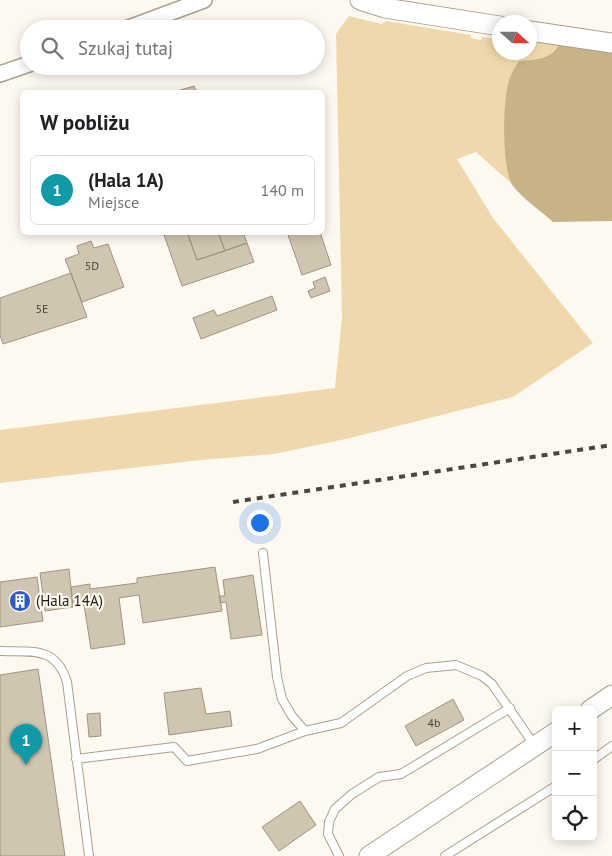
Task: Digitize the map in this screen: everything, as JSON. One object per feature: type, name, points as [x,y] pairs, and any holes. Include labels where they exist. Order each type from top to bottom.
[{"type":"street","points":[[150,20],[204,0]]},
{"type":"street","points":[[360,0],[385,8],[492,25]]},
{"type":"street","points":[[537,31],[612,43]]},
{"type":"street","points":[[0,74],[20,67]]},
{"type":"street","points":[[596,706],[612,695]]},
{"type":"street","points":[[368,856],[552,735]]},
{"type":"lane","points":[[263,553],[277,677],[282,699],[304,731]]},
{"type":"lane","points":[[0,651],[42,653],[58,662],[67,682],[89,856]]},
{"type":"lane","points":[[76,759],[174,747],[187,760],[257,748],[304,731],[341,723],[406,676],[426,668],[456,665],[482,676],[492,684],[510,708],[519,726],[535,746]]},
{"type":"lane","points":[[339,856],[328,834],[329,822],[334,809],[352,794],[380,777],[401,774],[510,708]]},
{"type":"lane","points":[[597,757],[612,746]]},
{"type":"lane","points":[[445,856],[552,789]]},
{"type":"shaded area","points":[[349,16],[382,24],[386,21],[471,35],[471,38],[481,40],[482,37],[492,38],[492,60],[531,60],[519,62],[506,164],[513,185],[476,152],[457,159],[493,218],[593,343],[513,397],[350,438],[274,454],[201,460],[0,483],[0,430],[335,388],[342,317],[336,34]]},
{"type":"shaded area","points":[[537,40],[560,43],[553,52],[537,59]]},
{"type":"shaded area","points":[[560,43],[612,51],[612,221],[553,222],[517,191],[509,177],[506,164],[504,131],[506,98],[511,75],[519,61],[543,58],[557,48]]},
{"type":"building","points":[[194,86],[196,90],[181,90]]},
{"type":"building","points":[[164,235],[188,235],[197,260],[247,243],[254,262],[182,286]]},
{"type":"building","points":[[188,235],[219,235],[225,251],[197,260]]},
{"type":"building","points":[[219,235],[244,235],[247,243],[225,251]]},
{"type":"building","points":[[288,235],[321,235],[331,265],[302,275]]},
{"type":"building","points":[[91,241],[94,248],[108,244],[124,287],[82,302],[65,259],[79,254],[77,246]]},
{"type":"building","points":[[71,273],[87,317],[3,344],[0,335],[0,298]]},
{"type":"building","points":[[325,277],[330,291],[311,298],[308,291],[315,288],[313,282]]},
{"type":"building","points":[[272,296],[277,310],[201,339],[193,318],[214,310],[217,316]]},
{"type":"building","points":[[215,567],[222,611],[143,623],[139,595],[119,598],[125,644],[91,649],[84,605],[73,607],[71,587],[90,584],[90,589],[137,583],[137,578]]},
{"type":"building","points":[[69,569],[73,607],[45,611],[40,573]]},
{"type":"building","points":[[253,575],[262,635],[231,639],[226,602],[220,603],[220,596],[225,596],[223,580]]},
{"type":"building","name":"(Hala 14A)","points":[[37,577],[43,621],[0,627],[0,582]]},
{"type":"building","points":[[38,669],[65,856],[0,856],[0,675]]},
{"type":"building","points":[[201,688],[206,714],[230,711],[232,726],[169,735],[164,693]]},
{"type":"building","points":[[453,699],[464,720],[416,746],[405,726]]},
{"type":"building","points":[[100,713],[101,736],[89,737],[87,714]]},
{"type":"building","points":[[300,801],[316,825],[279,851],[262,827]]},
{"type":"railway","points":[[233,502],[612,445]]},
{"type":"place","name":"(Hala 14A)","points":[[20,601]]},
{"type":"place","name":"(Hala 1A)","points":[[26,765]]}]
